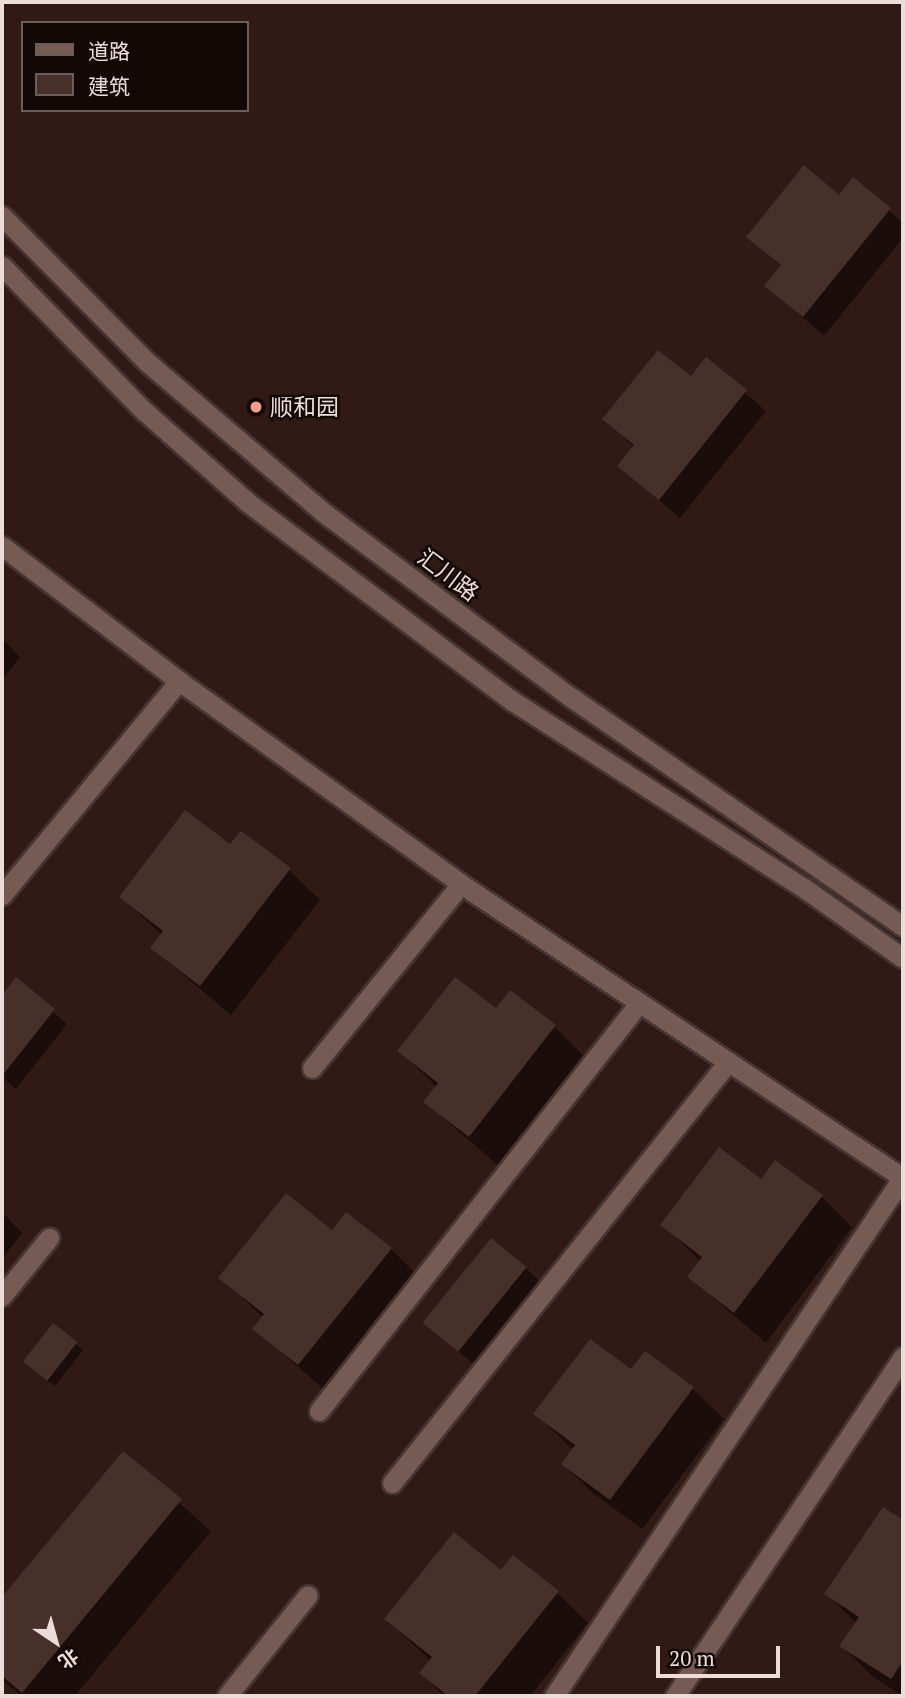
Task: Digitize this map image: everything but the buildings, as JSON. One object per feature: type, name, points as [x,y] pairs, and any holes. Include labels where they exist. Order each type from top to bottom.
[{"type":"street","name":"汇川路","points":[[2,216],[148,363],[323,512],[572,698],[903,926]]},
{"type":"street","points":[[2,266],[144,411],[299,542],[514,702],[804,888],[903,958]]},
{"type":"street","points":[[2,545],[179,681],[461,884],[903,1178],[554,1696]]},
{"type":"street","points":[[2,895],[179,681]]},
{"type":"street","points":[[312,1068],[461,884]]},
{"type":"street","points":[[318,1411],[639,1003]]},
{"type":"street","points":[[393,1482],[728,1062]]},
{"type":"street","points":[[2,1296],[49,1238]]},
{"type":"street","points":[[675,1696],[903,1357]]},
{"type":"street","points":[[227,1696],[308,1595]]},
{"type":"place","name":"顺和园","points":[[256,407]]}]
